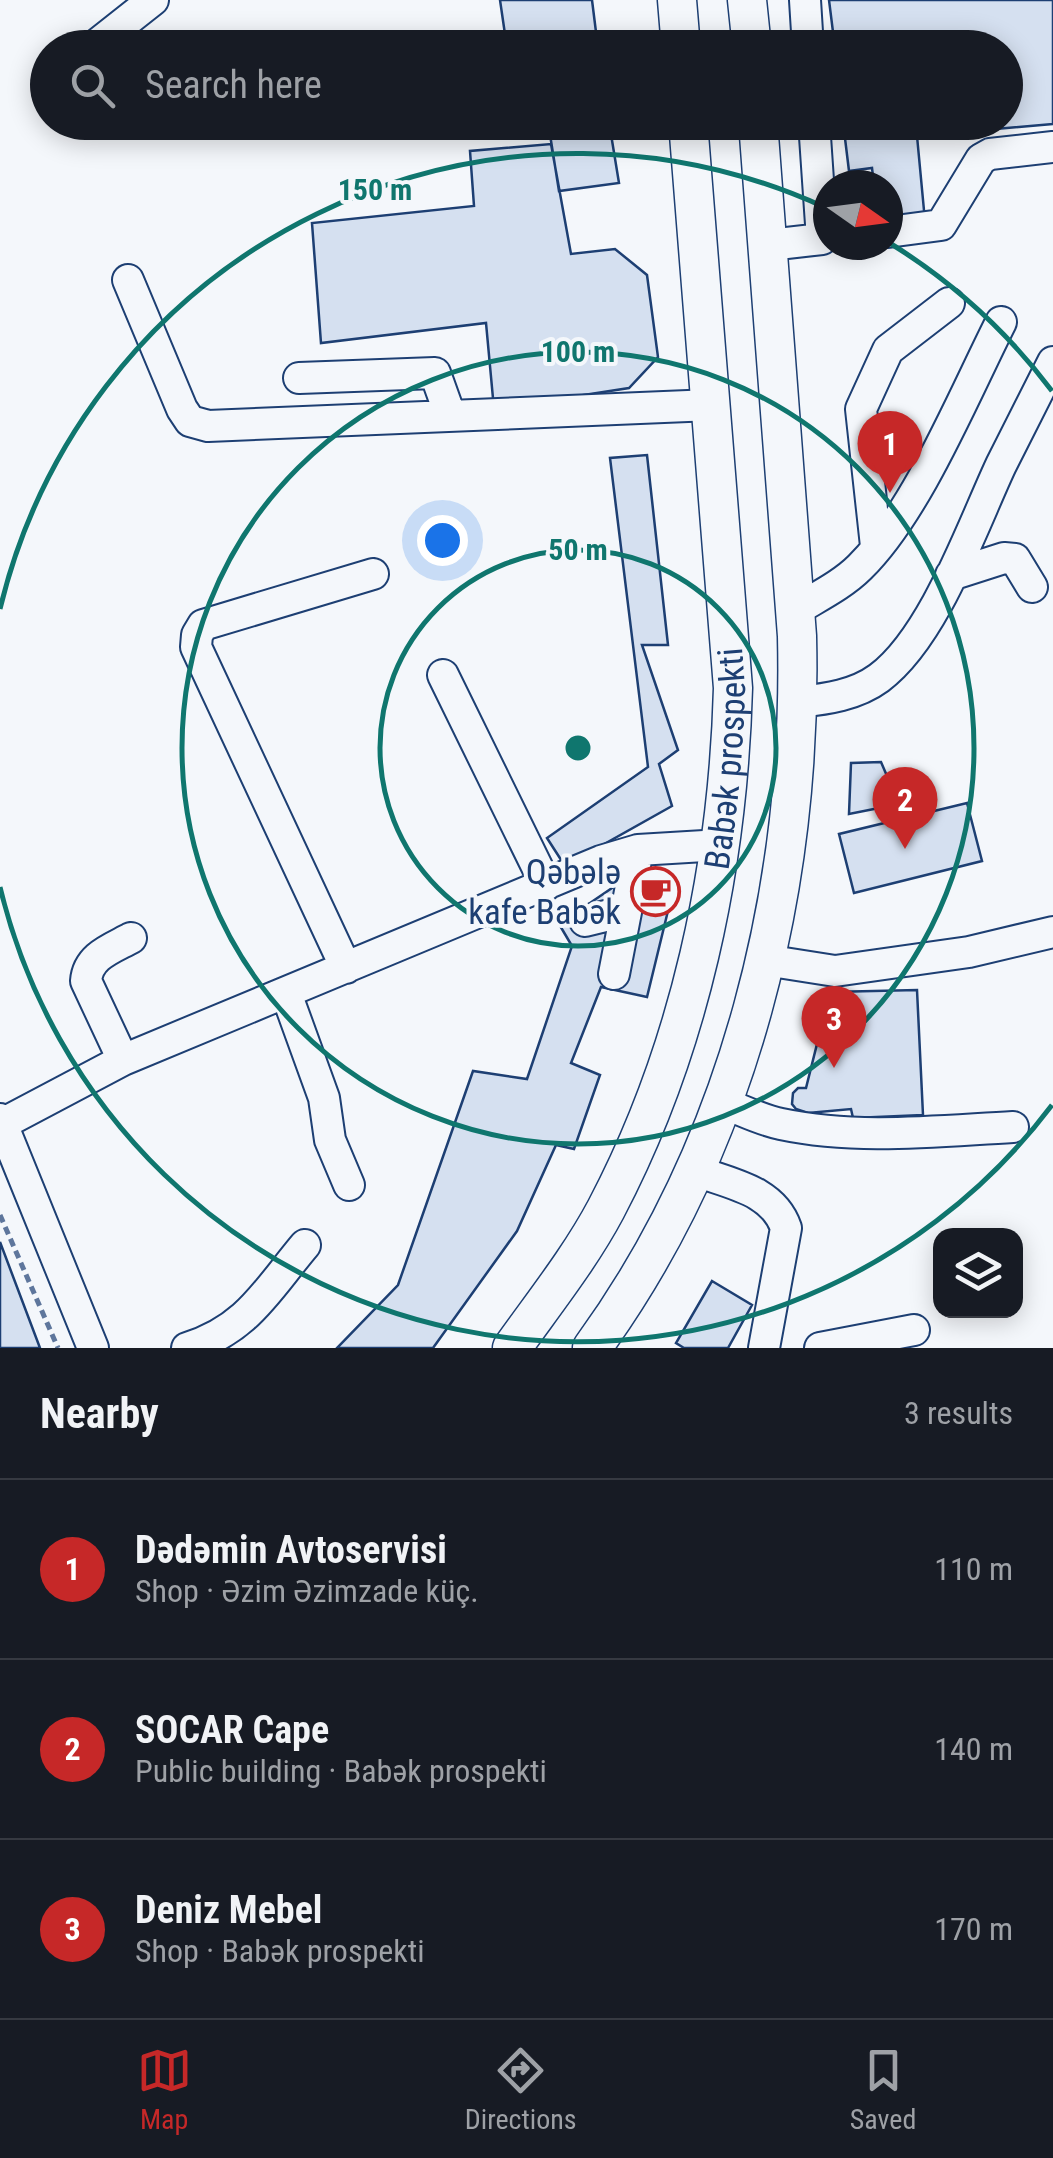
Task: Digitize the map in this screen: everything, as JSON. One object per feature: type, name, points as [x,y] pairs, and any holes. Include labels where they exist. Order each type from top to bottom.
[{"type":"main road","points":[[677,0],[680,30]]},
{"type":"main road","points":[[747,0],[750,30]]},
{"type":"main road","name":"Babək prospekti","points":[[512,1348],[605,1211],[656,1101],[692,984],[721,845],[731,756],[733,688],[690,140]]},
{"type":"main road","name":"Babək prospekti","points":[[592,1348],[660,1241],[696,1171],[723,1103],[766,960],[793,795],[799,702],[796,610],[760,140]]},
{"type":"street","points":[[115,30],[154,0]]},
{"type":"street","points":[[805,0],[807,30]]},
{"type":"street","points":[[816,140],[819,170]]},
{"type":"street","points":[[903,230],[941,225],[981,159],[990,154],[1053,147]]},
{"type":"street","points":[[769,245],[813,240]]},
{"type":"street","points":[[128,280],[182,409],[190,421],[208,426],[712,404]]},
{"type":"street","points":[[876,546],[861,409],[888,350],[949,303]]},
{"type":"street","points":[[796,610],[860,567],[876,546],[922,478],[1001,322]]},
{"type":"street","points":[[799,702],[862,689],[882,676],[905,652],[951,575],[1053,362]]},
{"type":"street","points":[[299,378],[435,373],[450,415]]},
{"type":"street","points":[[951,575],[1004,558],[1014,559],[1032,588]]},
{"type":"street","points":[[346,968],[196,647],[203,624],[373,574]]},
{"type":"street","points":[[444,675],[546,885]]},
{"type":"street","points":[[94,1348],[1,1121],[124,1060],[601,861],[638,850],[721,845]]},
{"type":"street","points":[[614,974],[638,850]]},
{"type":"street","points":[[585,921],[626,911]]},
{"type":"street","points":[[766,960],[835,972],[969,952],[1053,932]]},
{"type":"street","points":[[124,1060],[86,981],[87,970],[96,958],[131,938]]},
{"type":"street","points":[[286,993],[324,1098],[330,1140],[349,1185]]},
{"type":"street","points":[[723,1103],[776,1123],[845,1132],[1013,1127]]},
{"type":"street","points":[[696,1171],[767,1198],[780,1210],[786,1228],[764,1348]]},
{"type":"street","points":[[188,1348],[214,1340],[238,1324],[305,1245]]},
{"type":"street","points":[[820,1348],[914,1330]]},
{"type":"path","points":[[0,1215],[58,1348]]},
{"type":"building","points":[[500,0],[592,0],[596,30],[504,30]]},
{"type":"building","points":[[829,0],[1053,0],[1053,124],[1023,127],[1023,30],[833,30]]},
{"type":"building","points":[[551,140],[612,140],[619,183],[559,191]]},
{"type":"building","points":[[845,140],[917,140],[925,221],[903,223],[903,170],[849,170]]},
{"type":"building","points":[[551,144],[571,254],[615,249],[647,275],[658,357],[629,388],[494,409],[486,323],[321,343],[312,223],[474,206],[470,151]]},
{"type":"building","points":[[647,455],[668,645],[642,645],[678,750],[659,764],[672,806],[565,866],[547,838],[648,767],[610,458]]},
{"type":"building","points":[[881,762],[899,804],[849,814],[851,763]]},
{"type":"building","points":[[967,803],[982,861],[854,893],[839,834]]},
{"type":"building","points":[[643,867],[675,882],[647,997],[601,987],[571,1063],[600,1075],[574,1149],[556,1145],[517,1231],[433,1348],[337,1348],[398,1285],[473,1071],[527,1079],[572,946],[559,924]]},
{"type":"building","points":[[917,990],[923,1115],[853,1118],[851,1109],[808,1113],[796,1109],[792,1104],[793,1093],[806,1088],[830,992]]},
{"type":"building","points":[[0,1242],[40,1348],[0,1348]]},
{"type":"building","points":[[712,1281],[752,1305],[728,1348],[684,1348],[676,1343]]},
{"type":"place","name":"Dədəmin Avtoservisi","points":[[890,493]]},
{"type":"place","name":"SOCAR Cape","points":[[905,849]]},
{"type":"place","name":"Qəbələ kafe Babək","points":[[656,892]]},
{"type":"place","name":"Deniz Mebel","points":[[834,1068]]}]
